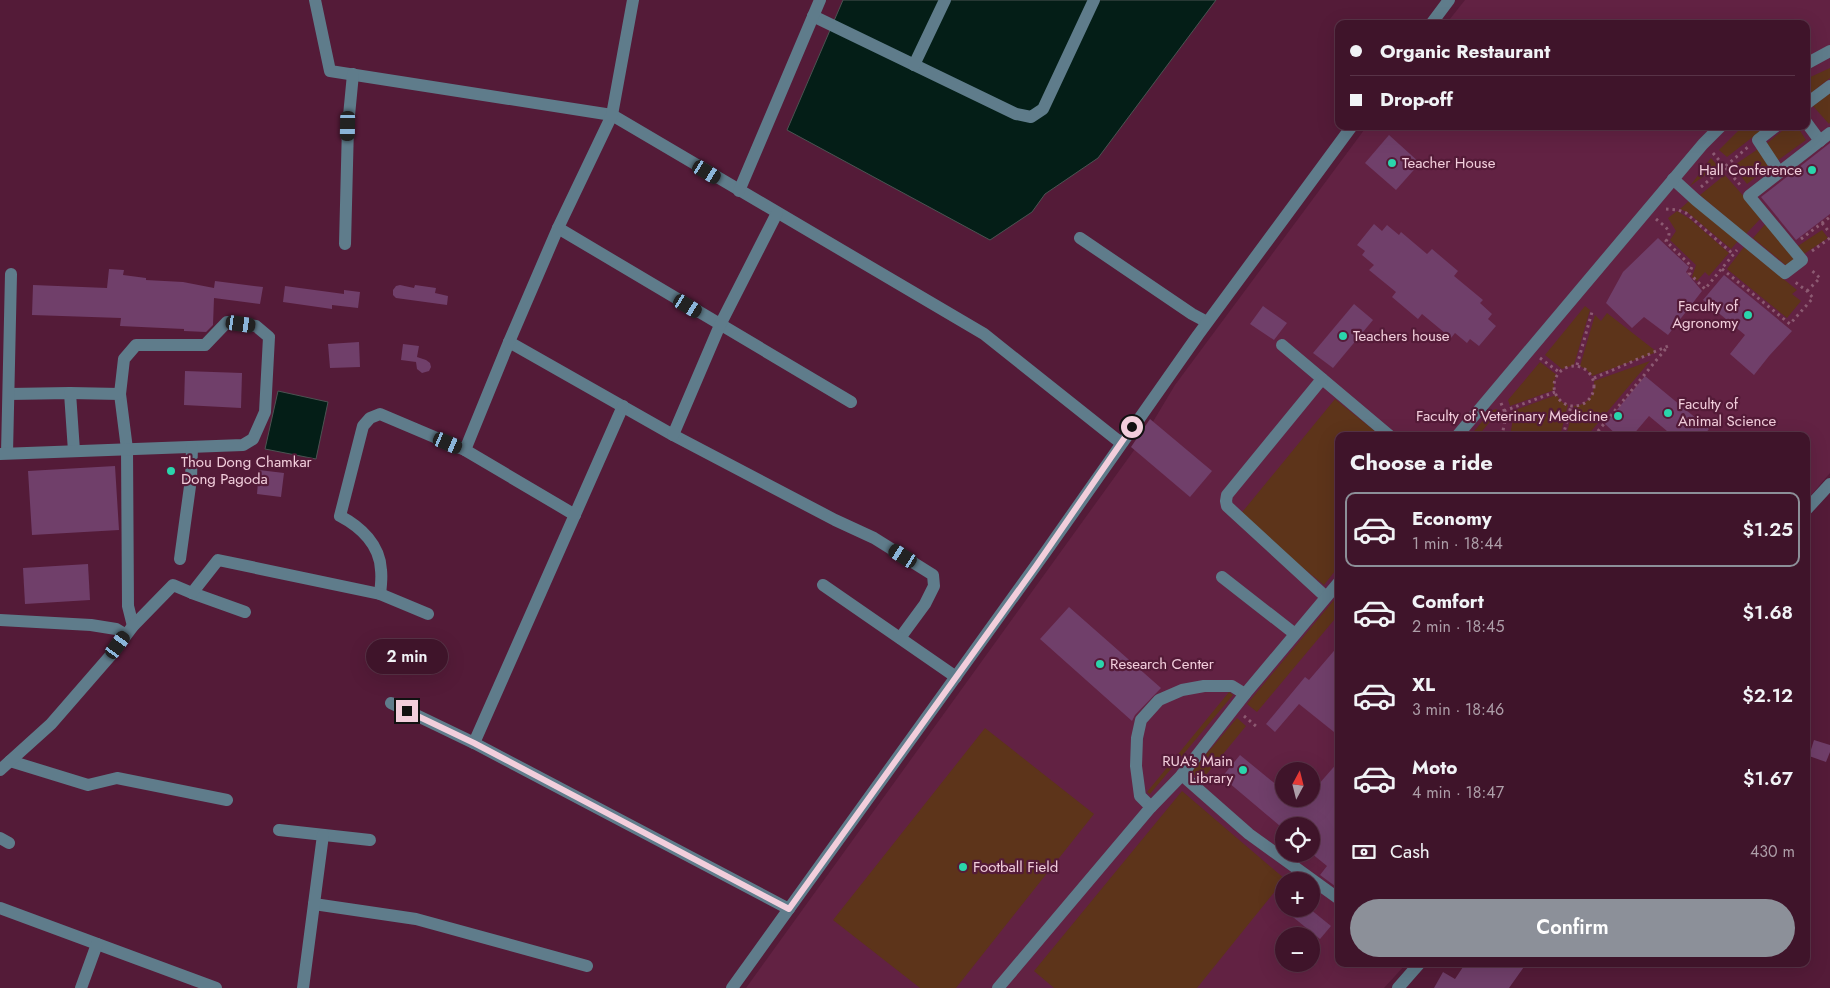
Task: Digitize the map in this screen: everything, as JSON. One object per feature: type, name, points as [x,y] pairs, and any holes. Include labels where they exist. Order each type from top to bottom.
[{"type":"street","points":[[315,0],[330,71],[612,115],[984,334],[1121,443]]},
{"type":"street","points":[[465,450],[558,228],[612,115],[633,0]]},
{"type":"street","points":[[739,191],[820,0]]},
{"type":"street","points":[[914,64],[945,0]]},
{"type":"street","points":[[813,16],[1016,114],[1031,116],[1043,109],[1094,0]]},
{"type":"street","points":[[1434,20],[1449,0]]},
{"type":"street","points":[[1810,62],[1830,51]]},
{"type":"street","points":[[345,244],[348,126],[353,74]]},
{"type":"street","points":[[1810,101],[1830,86]]},
{"type":"street","points":[[1673,179],[1785,273],[1802,260],[1749,196],[1825,137],[1810,125]]},
{"type":"street","points":[[732,988],[956,677],[1207,322],[1349,130]]},
{"type":"street","points":[[1460,432],[1492,393],[1657,207],[1673,179],[1718,130]]},
{"type":"street","points":[[1771,130],[1758,140],[1779,172]]},
{"type":"street","points":[[673,434],[720,325],[777,213]]},
{"type":"street","points":[[558,228],[851,402]]},
{"type":"street","points":[[1080,238],[1192,314],[1207,322]]},
{"type":"street","points":[[11,274],[9,394],[4,453],[74,451],[127,449],[192,447],[243,445],[253,439],[264,412],[269,337],[256,326],[227,322],[205,345],[136,345],[124,359],[120,394],[127,449],[129,630]]},
{"type":"street","points":[[509,342],[673,434],[834,520],[874,538],[933,575],[934,586],[925,604],[900,638]]},
{"type":"street","points":[[1282,345],[1385,432]]},
{"type":"street","points":[[1322,379],[1227,495],[1226,501],[1228,506],[1326,596]]},
{"type":"street","points":[[70,393],[74,451]]},
{"type":"street","points":[[9,394],[120,394]]},
{"type":"street","points":[[474,743],[623,406]]},
{"type":"street","points":[[380,594],[381,569],[374,548],[365,532],[340,516],[363,426],[370,418],[380,414],[465,450],[575,515]]},
{"type":"street","points":[[180,559],[188,509],[192,447]]},
{"type":"street","points":[[1810,506],[1830,484]]},
{"type":"street","points":[[192,593],[218,560],[380,594],[428,614]]},
{"type":"street","points":[[1222,577],[1295,634]]},
{"type":"street","points":[[0,770],[51,724],[111,655],[129,630],[173,585],[245,612]]},
{"type":"street","points":[[823,585],[956,677]]},
{"type":"street","points":[[998,988],[1151,807],[1182,775],[1245,694],[1335,586]]},
{"type":"street","points":[[0,620],[58,622],[129,630]]},
{"type":"street","points":[[1151,807],[1140,796],[1136,766],[1137,738],[1141,720],[1160,700],[1182,690],[1204,686],[1232,686],[1245,694]]},
{"type":"street","points":[[391,703],[474,743],[789,909]]},
{"type":"street","points":[[10,761],[88,785],[117,778],[227,800]]},
{"type":"street","points":[[1182,775],[1249,834],[1335,896]]},
{"type":"street","points":[[279,830],[370,840]]},
{"type":"street","points":[[303,988],[323,835]]},
{"type":"street","points":[[314,904],[416,919],[587,966]]},
{"type":"street","points":[[0,908],[216,988]]},
{"type":"street","points":[[81,988],[97,944]]},
{"type":"street","points":[[1398,988],[1416,967]]},
{"type":"path","points":[[1691,195],[1725,165],[1758,140]]},
{"type":"path","points":[[1703,144],[1725,165],[1749,196]]},
{"type":"path","points":[[1734,254],[1686,213],[1675,209],[1657,207],[1656,219],[1667,227],[1670,233],[1670,237],[1666,241],[1692,267],[1689,273],[1704,289],[1722,269],[1746,240]]},
{"type":"path","points":[[1791,246],[1830,217]]},
{"type":"path","points":[[1822,223],[1830,233]]},
{"type":"path","points":[[1807,291],[1820,278],[1802,260],[1830,238]]},
{"type":"path","points":[[1722,269],[1790,324],[1813,298],[1785,273]]},
{"type":"path","points":[[1577,365],[1592,312]]},
{"type":"path","points":[[1594,378],[1668,346],[1597,432]]},
{"type":"path","points":[[1530,350],[1559,372]]},
{"type":"path","points":[[1577,365],[1587,370],[1594,378],[1594,388],[1590,399],[1582,405],[1571,406],[1560,400],[1555,392],[1554,382],[1559,372],[1567,366],[1577,365]]},
{"type":"path","points":[[1504,411],[1555,392]]},
{"type":"path","points":[[1492,393],[1502,405],[1504,411],[1506,420],[1503,432]]},
{"type":"path","points":[[1565,432],[1571,406]]},
{"type":"path","points":[[1238,711],[1257,727]]},
{"type":"shaded area","points":[[843,0],[1216,0],[1098,158],[1045,194],[1032,212],[990,240],[787,130]]},
{"type":"shaded area","points":[[1465,0],[1830,0],[1830,473],[1810,496],[1810,432],[1335,432],[1335,967],[1403,967],[1384,988],[746,988],[1145,435],[1175,385],[1364,130],[1810,130],[1810,20],[1449,20]]},
{"type":"shaded area","points":[[1830,68],[1830,78],[1810,94],[1810,77]]},
{"type":"shaded area","points":[[1830,93],[1830,122],[1829,124],[1813,106]]},
{"type":"shaded area","points":[[1739,130],[1762,130],[1727,157],[1719,150]]},
{"type":"shaded area","points":[[1783,130],[1800,130],[1806,140],[1777,161],[1765,145]]},
{"type":"shaded area","points":[[1758,149],[1771,165],[1747,184],[1733,166]]},
{"type":"shaded area","points":[[1711,158],[1718,166],[1690,186]]},
{"type":"shaded area","points":[[1724,174],[1762,217],[1746,234],[1700,195]]},
{"type":"shaded area","points":[[1689,201],[1738,241],[1731,249],[1687,212],[1680,209]]},
{"type":"shaded area","points":[[1677,211],[1690,219],[1729,253],[1709,276],[1705,272],[1697,281],[1692,277],[1696,265],[1670,240],[1676,231],[1668,218]]},
{"type":"shaded area","points":[[1767,222],[1796,261],[1788,267],[1753,238]]},
{"type":"shaded area","points":[[1822,230],[1828,238],[1804,254],[1798,246]]},
{"type":"shaded area","points":[[1744,247],[1797,290],[1792,294],[1801,301],[1787,318],[1727,269]]},
{"type":"shaded area","points":[[1585,306],[1590,310],[1574,365],[1562,369],[1545,355]]},
{"type":"shaded area","points":[[1607,313],[1657,352],[1592,376],[1580,366],[1595,315],[1601,321]]},
{"type":"shaded area","points":[[1650,361],[1590,432],[1567,432],[1574,406],[1583,404],[1590,398],[1594,381]]},
{"type":"shaded area","points":[[1540,362],[1557,375],[1554,381],[1554,390],[1510,406],[1508,400]]},
{"type":"shaded area","points":[[278,391],[328,402],[316,459],[265,449]]},
{"type":"shaded area","points":[[1556,395],[1563,403],[1568,405],[1561,432],[1511,432],[1512,411]]},
{"type":"shaded area","points":[[1335,399],[1376,432],[1335,432],[1335,571],[1324,585],[1239,516]]},
{"type":"shaded area","points":[[1496,409],[1499,411],[1481,432],[1473,432],[1491,411]]},
{"type":"shaded area","points":[[1335,599],[1335,619],[1257,712],[1247,704]]},
{"type":"shaded area","points":[[1229,692],[1233,695],[1150,794],[1147,792]]},
{"type":"shaded area","points":[[1237,718],[1246,726],[1201,781],[1191,772]]},
{"type":"shaded area","name":"Football Field","points":[[985,728],[1094,814],[956,988],[920,988],[833,920]]},
{"type":"shaded area","points":[[1182,791],[1277,872],[1275,872],[1275,891],[1197,988],[1054,988],[1034,971]]},
{"type":"building","name":"Teacher House","points":[[1389,135],[1420,163],[1396,190],[1365,163]]},
{"type":"building","name":"Hall Conference","points":[[1830,143],[1830,214],[1796,240],[1761,197]]},
{"type":"building","points":[[1374,224],[1382,231],[1387,225],[1399,235],[1401,232],[1427,254],[1432,249],[1458,271],[1454,276],[1483,300],[1480,303],[1492,314],[1488,319],[1496,326],[1479,346],[1470,339],[1467,343],[1455,333],[1451,338],[1422,314],[1418,319],[1392,297],[1396,292],[1369,270],[1374,265],[1362,255],[1365,251],[1357,245]]},
{"type":"building","points":[[1658,238],[1689,267],[1686,272],[1702,291],[1668,335],[1644,317],[1632,328],[1606,303],[1623,272]]},
{"type":"building","points":[[109,269],[124,270],[123,275],[146,278],[146,280],[183,282],[214,288],[215,281],[263,287],[260,304],[214,298],[213,325],[206,332],[120,326],[121,318],[32,315],[33,285],[107,288]]},
{"type":"building","name":"Faculty of Agronomy","points":[[1724,275],[1792,331],[1754,375],[1730,354],[1745,335],[1703,300]]},
{"type":"building","points":[[415,285],[436,288],[435,293],[448,296],[447,305],[396,298],[393,295],[393,290],[396,286],[414,288]]},
{"type":"building","points":[[285,286],[344,294],[344,290],[360,292],[358,308],[332,305],[332,309],[283,302]]},
{"type":"building","name":"Teachers house","points":[[1354,304],[1373,320],[1333,368],[1313,353]]},
{"type":"building","points":[[1263,306],[1287,323],[1274,340],[1250,324]]},
{"type":"building","points":[[359,342],[360,367],[330,368],[328,344]]},
{"type":"building","points":[[403,344],[419,346],[417,357],[430,363],[429,371],[422,373],[417,369],[416,362],[401,360]]},
{"type":"building","points":[[185,371],[242,373],[241,408],[184,405]]},
{"type":"building","name":"Faculty of Animal Science","points":[[1645,376],[1709,429],[1706,432],[1668,432],[1649,416],[1635,432],[1614,432],[1605,424]]},
{"type":"building","points":[[1150,419],[1212,471],[1190,497],[1131,447]]},
{"type":"building","points":[[115,466],[119,530],[32,535],[28,471]]},
{"type":"building","points":[[259,470],[284,473],[281,497],[257,494]]},
{"type":"building","points":[[88,564],[90,600],[25,604],[23,568]]},
{"type":"building","name":"Research Center","points":[[1069,607],[1161,688],[1135,715],[1132,721],[1040,639]]},
{"type":"building","points":[[1335,650],[1335,733],[1299,704],[1275,732],[1266,724],[1305,677],[1309,680]]},
{"type":"building","points":[[1814,740],[1830,745],[1830,752],[1826,762],[1810,756]]},
{"type":"building","points":[[1240,755],[1275,784],[1275,808],[1320,808],[1320,783],[1335,766],[1335,886],[1320,875],[1327,866],[1320,860],[1320,817],[1275,817],[1275,822],[1222,777]]},
{"type":"building","points":[[1293,917],[1320,917],[1331,926],[1320,939],[1320,927],[1305,927]]},
{"type":"building","points":[[1463,967],[1524,967],[1509,988],[1434,988],[1443,972],[1455,979]]},
{"type":"place","name":"Teacher House","points":[[1392,163]]},
{"type":"place","name":"Hall Conference","points":[[1812,170]]},
{"type":"place","name":"Faculty of Agronomy","points":[[1748,315]]},
{"type":"place","name":"Teachers house","points":[[1343,336]]},
{"type":"place","name":"Faculty of Animal Science","points":[[1668,413]]},
{"type":"place","name":"Faculty of Veterinary Medicine","points":[[1618,416]]},
{"type":"place","name":"Thou Dong Chamkar Dong Pagoda","points":[[171,471]]},
{"type":"place","name":"Research Center","points":[[1100,664]]},
{"type":"place","name":"RUA's Main Library","points":[[1243,770]]},
{"type":"place","name":"Football Field","points":[[963,867]]},
{"type":"route","points":[[407,711],[474,743],[789,909],[1036,566],[1132,427]]}]
